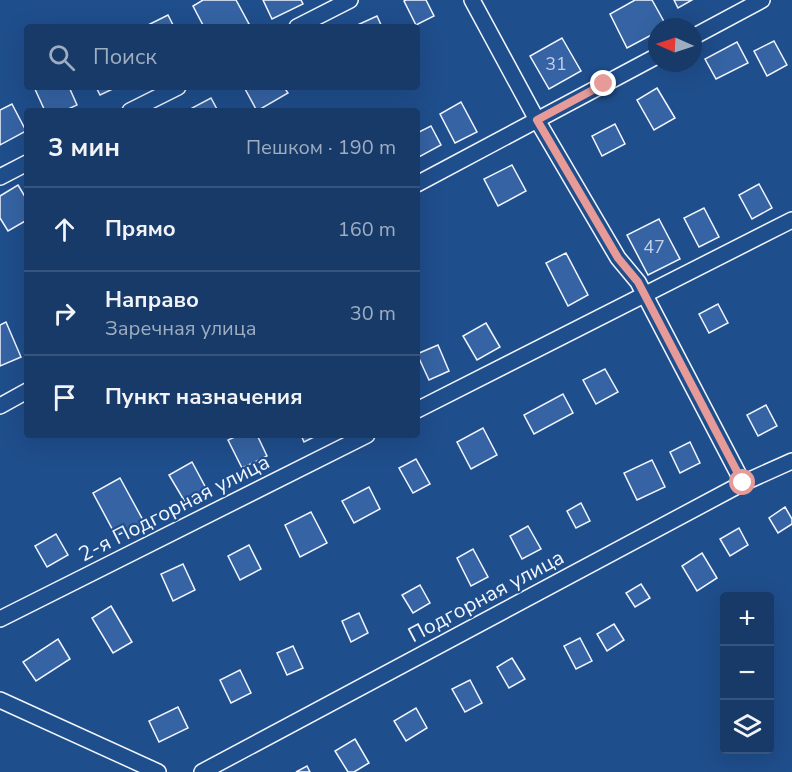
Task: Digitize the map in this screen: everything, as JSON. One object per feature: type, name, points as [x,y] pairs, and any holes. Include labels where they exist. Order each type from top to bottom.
[{"type":"street","points":[[303,24],[350,0]]},
{"type":"street","points":[[472,0],[537,120],[618,258],[638,282],[743,483]]},
{"type":"street","points":[[702,32],[762,0]]},
{"type":"street","points":[[420,182],[648,61]]},
{"type":"street","points":[[136,108],[172,90]]},
{"type":"street","points":[[0,177],[24,165]]},
{"type":"street","points":[[420,408],[792,220]]},
{"type":"street","points":[[0,406],[24,394]]},
{"type":"street","name":"2-я Подгорная улица","points":[[0,619],[361,438]]},
{"type":"street","name":"Подгорная улица","points":[[202,772],[743,483],[792,461]]},
{"type":"street","points":[[0,700],[158,772]]},
{"type":"building","points":[[203,0],[236,0],[249,24],[202,24],[193,6]]},
{"type":"building","points":[[263,0],[301,0],[303,4],[272,19]]},
{"type":"building","points":[[426,0],[434,16],[416,24],[404,1]]},
{"type":"building","points":[[635,0],[652,0],[662,18],[648,18],[648,37],[627,48],[610,14]]},
{"type":"building","points":[[674,0],[692,0],[678,8]]},
{"type":"building","points":[[168,15],[172,24],[150,24]]},
{"type":"building","points":[[377,16],[381,24],[360,24]]},
{"type":"building","points":[[562,38],[581,71],[549,89],[530,56]]},
{"type":"building","points":[[774,41],[787,65],[767,76],[754,51]]},
{"type":"building","points":[[737,42],[748,63],[716,79],[705,59]]},
{"type":"building","points":[[657,88],[675,118],[654,130],[637,100]]},
{"type":"building","points":[[35,90],[70,90],[77,105],[70,108],[44,108]]},
{"type":"building","points":[[98,90],[111,90],[100,95]]},
{"type":"building","points":[[246,90],[286,90],[288,93],[262,108],[255,108]]},
{"type":"building","points":[[211,98],[216,108],[192,108]]},
{"type":"building","points":[[461,102],[477,132],[455,143],[440,114]]},
{"type":"building","points":[[12,104],[24,127],[24,132],[0,145],[0,110]]},
{"type":"building","points":[[615,124],[625,144],[602,156],[592,136]]},
{"type":"building","points":[[431,126],[441,145],[420,156],[420,132]]},
{"type":"building","points":[[512,165],[526,191],[498,206],[484,179]]},
{"type":"building","points":[[759,184],[772,208],[752,219],[739,195]]},
{"type":"building","points":[[18,185],[24,195],[24,222],[8,231],[0,218],[0,196]]},
{"type":"building","points":[[704,208],[719,237],[699,247],[684,218]]},
{"type":"building","points":[[659,219],[680,259],[648,275],[627,235]]},
{"type":"building","points":[[566,253],[588,295],[568,306],[546,263]]},
{"type":"building","points":[[718,304],[728,323],[709,333],[699,314]]},
{"type":"building","points":[[6,322],[21,357],[0,366],[0,325]]},
{"type":"building","points":[[486,323],[500,347],[477,360],[463,336]]},
{"type":"building","points":[[438,345],[449,371],[429,380],[420,360],[420,353]]},
{"type":"building","points":[[605,369],[618,392],[596,404],[583,380]]},
{"type":"building","points":[[563,394],[573,413],[534,434],[524,415]]},
{"type":"building","points":[[766,405],[777,426],[758,436],[747,415]]},
{"type":"building","points":[[483,428],[497,455],[471,469],[457,442]]},
{"type":"building","points":[[258,438],[267,456],[242,468],[228,440]]},
{"type":"building","points":[[690,442],[700,463],[680,473],[670,452]]},
{"type":"building","points":[[416,459],[430,484],[413,493],[399,468]]},
{"type":"building","points":[[652,460],[665,487],[637,500],[624,473]]},
{"type":"building","points":[[192,462],[207,490],[185,502],[169,475]]},
{"type":"building","points":[[120,478],[144,522],[116,536],[93,493]]},
{"type":"building","points":[[369,487],[380,509],[354,523],[342,501]]},
{"type":"building","points":[[581,503],[590,521],[576,528],[567,511]]},
{"type":"building","points":[[785,507],[792,519],[792,524],[778,533],[769,518]]},
{"type":"building","points":[[311,512],[327,543],[300,557],[285,525]]},
{"type":"building","points":[[528,526],[541,549],[522,559],[510,536]]},
{"type":"building","points":[[739,528],[748,545],[730,556],[720,539]]},
{"type":"building","points":[[56,534],[68,555],[47,567],[35,546]]},
{"type":"building","points":[[249,545],[261,569],[240,580],[228,556]]},
{"type":"building","points":[[473,549],[488,577],[471,586],[457,558]]},
{"type":"building","points":[[702,553],[717,578],[697,591],[682,566]]},
{"type":"building","points":[[183,564],[195,590],[173,601],[161,574]]},
{"type":"building","points":[[641,584],[650,598],[635,607],[626,593]]},
{"type":"building","points":[[420,585],[430,603],[413,613],[402,595]]},
{"type":"building","points":[[111,606],[132,642],[113,653],[92,618]]},
{"type":"building","points":[[359,613],[368,633],[351,642],[342,621]]},
{"type":"building","points":[[614,624],[624,640],[607,651],[597,634]]},
{"type":"building","points":[[580,638],[592,661],[576,669],[564,646]]},
{"type":"building","points":[[58,639],[70,659],[36,681],[23,662]]},
{"type":"building","points":[[293,646],[303,668],[287,675],[277,653]]},
{"type":"building","points":[[512,658],[525,679],[509,688],[497,667]]},
{"type":"building","points":[[240,670],[251,693],[231,703],[220,680]]},
{"type":"building","points":[[470,680],[482,703],[465,712],[452,689]]},
{"type":"building","points":[[178,707],[188,728],[159,742],[149,721]]},
{"type":"building","points":[[416,708],[427,728],[406,741],[394,721]]},
{"type":"building","points":[[355,739],[369,763],[354,772],[348,772],[335,751]]},
{"type":"building","points":[[307,766],[310,772],[296,772]]},
{"type":"route","points":[[604,84],[537,120],[618,258],[638,282],[743,483]]}]
